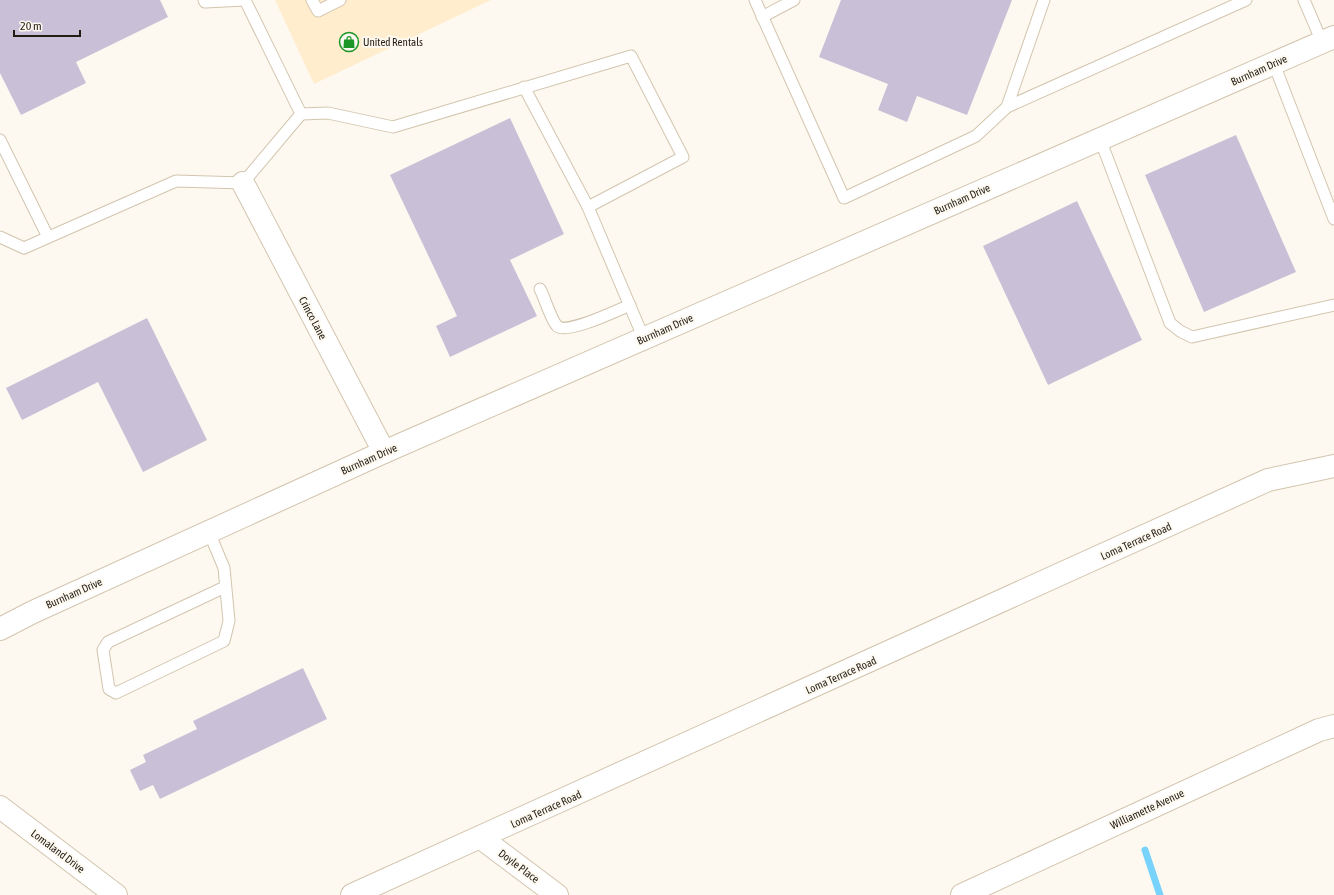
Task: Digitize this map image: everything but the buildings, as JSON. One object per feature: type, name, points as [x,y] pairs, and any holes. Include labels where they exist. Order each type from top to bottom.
[{"type":"street","name":"Burnham Drive","points":[[0,629],[384,452],[1274,64],[1328,39]]},
{"type":"street","name":"Crinco Lane","points":[[243,183],[384,452]]},
{"type":"street","name":"Loma Terrace Road","points":[[352,895],[481,838],[1268,480],[1334,466]]},
{"type":"street","name":"Williamette Avenue","points":[[962,895],[1319,730],[1334,726]]},
{"type":"street","name":"Lomaland Drive","points":[[0,807],[116,895]]},
{"type":"street","name":"Doyle Place","points":[[481,838],[557,895]]},
{"type":"lane","points":[[204,0],[205,2],[245,0],[301,114]]},
{"type":"lane","points":[[312,0],[318,11],[340,0]]},
{"type":"lane","points":[[755,0],[844,198],[976,136],[1007,107],[1246,0]]},
{"type":"lane","points":[[762,17],[794,0]]},
{"type":"lane","points":[[1007,107],[1044,0]]},
{"type":"lane","points":[[1304,0],[1328,39]]},
{"type":"lane","points":[[0,237],[24,248],[176,181],[243,183],[301,114],[328,113],[393,127],[631,56],[683,157],[588,207]]},
{"type":"lane","points":[[1274,64],[1334,219]]},
{"type":"lane","points":[[524,87],[588,207],[644,339]]},
{"type":"lane","points":[[1100,139],[1170,322],[1180,331],[1192,337],[1334,305]]},
{"type":"lane","points":[[0,140],[48,237]]},
{"type":"lane","points":[[540,289],[554,321],[562,328],[574,327],[630,305]]},
{"type":"lane","points":[[208,532],[224,568],[229,621],[224,641],[116,693],[109,689],[103,650],[108,642],[225,587]]},
{"type":"shaded area","name":"United Rentals","points":[[275,0],[491,0],[314,84]]},
{"type":"waterway","points":[[1145,850],[1160,895]]},
{"type":"place","name":"United Rentals","points":[[349,42]]}]
